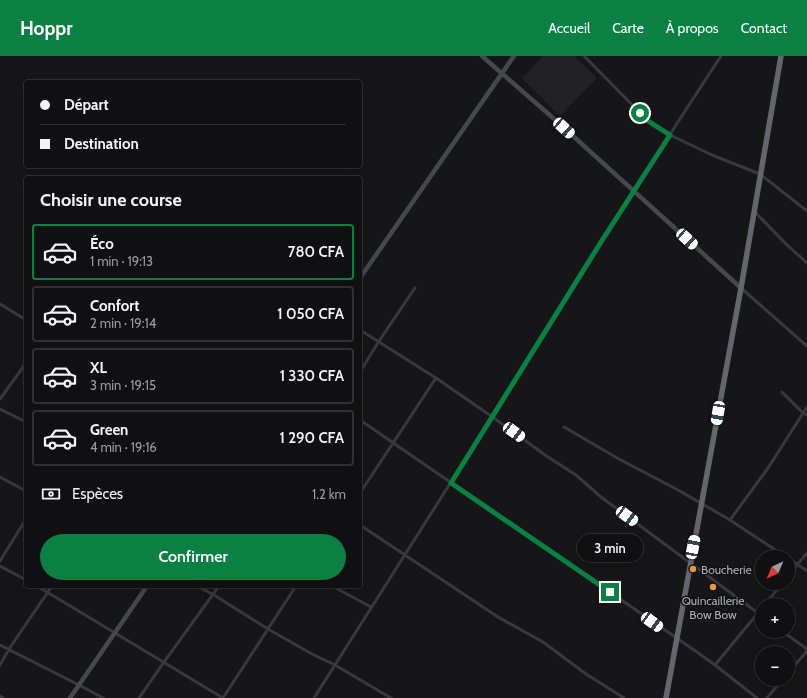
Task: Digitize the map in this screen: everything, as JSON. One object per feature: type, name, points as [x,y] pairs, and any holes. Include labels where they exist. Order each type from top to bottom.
[{"type":"highway","points":[[666,698],[781,56]]},
{"type":"street","points":[[482,56],[552,117],[740,288],[807,346]]},
{"type":"street","points":[[362,275],[514,56]]},
{"type":"street","points":[[584,56],[648,121],[670,135],[712,155],[760,174],[807,211]]},
{"type":"street","points":[[314,698],[451,483],[633,190],[721,56]]},
{"type":"street","points":[[754,211],[807,263]]},
{"type":"street","points":[[362,369],[415,288]]},
{"type":"street","points":[[0,304],[24,319]]},
{"type":"street","points":[[362,331],[436,378],[576,475],[601,497],[755,611]]},
{"type":"street","points":[[0,399],[24,366]]},
{"type":"street","points":[[362,491],[436,378]]},
{"type":"street","points":[[782,392],[803,413],[807,415]]},
{"type":"street","points":[[730,520],[768,468],[807,407]]},
{"type":"street","points":[[0,409],[24,421]]},
{"type":"street","points":[[362,421],[628,604],[715,665],[757,698]]},
{"type":"street","points":[[564,427],[619,460],[701,503],[775,550]]},
{"type":"street","points":[[0,477],[24,490]]},
{"type":"street","points":[[0,561],[24,522]]},
{"type":"street","points":[[362,526],[498,617],[543,642],[586,674],[624,698]]},
{"type":"street","points":[[795,568],[807,553]]},
{"type":"street","points":[[795,562],[807,571]]},
{"type":"street","points":[[0,566],[24,579]]},
{"type":"street","points":[[41,588],[223,698],[295,588]]},
{"type":"street","points":[[0,665],[9,649],[51,588]]},
{"type":"street","points":[[70,698],[146,588]]},
{"type":"street","points":[[201,588],[268,629],[335,665],[391,698]]},
{"type":"street","points":[[140,698],[164,662],[219,588]]},
{"type":"street","points":[[336,588],[371,607]]},
{"type":"street","points":[[770,598],[777,590]]},
{"type":"street","points":[[715,665],[755,617]]},
{"type":"street","points":[[791,638],[807,650],[795,665]]},
{"type":"street","points":[[0,645],[103,698]]},
{"type":"street","points":[[767,698],[777,686]]},
{"type":"shaded area","points":[[543,56],[574,56],[597,78],[560,116],[522,78]]},
{"type":"place","name":"Boucherie","points":[[693,569]]},
{"type":"place","name":"Quincaillerie Bow Bow","points":[[713,587]]},
{"type":"route","points":[[610,592],[451,483],[633,190],[670,135],[648,121],[640,113]]}]
